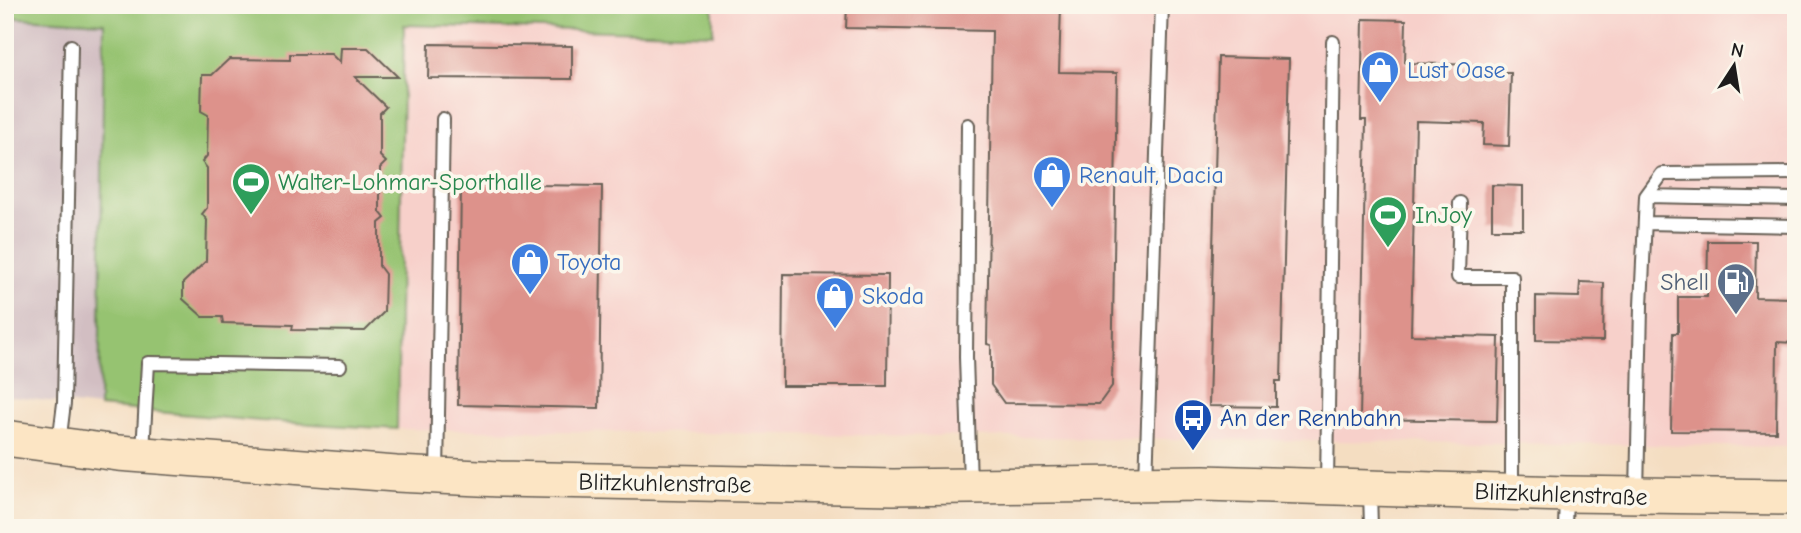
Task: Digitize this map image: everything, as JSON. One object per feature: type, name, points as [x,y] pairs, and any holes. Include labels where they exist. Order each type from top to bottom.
[{"type":"main road","name":"Blitzkuhlenstraße","points":[[5,438],[59,447],[143,455],[438,476],[750,485],[1327,485],[1512,493],[1566,511],[1637,496],[1796,497]]},
{"type":"lane","points":[[1146,483],[1163,5]]},
{"type":"lane","points":[[1327,485],[1333,42]]},
{"type":"lane","points":[[59,447],[64,403],[71,46]]},
{"type":"lane","points":[[438,476],[443,119]]},
{"type":"lane","points":[[968,125],[966,357],[970,486]]},
{"type":"lane","points":[[1637,496],[1646,196],[1661,174],[1796,173]]},
{"type":"lane","points":[[1646,196],[1796,199]]},
{"type":"lane","points":[[1460,203],[1458,276],[1512,277],[1512,493]]},
{"type":"lane","points":[[1645,223],[1796,226]]},
{"type":"lane","points":[[143,455],[148,363],[340,366]]},
{"type":"lane","points":[[1370,487],[1371,528]]},
{"type":"shaded area","points":[[713,5],[1796,5],[1796,447],[397,429],[404,25],[713,34]]},
{"type":"shaded area","points":[[5,17],[104,22],[99,407],[5,396]]},
{"type":"green space","name":"Walter-Lohmar-Sporthalle","points":[[5,5],[713,5],[713,34],[404,25],[397,429],[99,407],[104,23],[5,17]]},
{"type":"building","name":"Renault, Dacia","points":[[847,5],[1061,5],[1059,72],[1117,73],[1112,386],[1099,404],[1004,403],[991,385],[991,345],[987,344],[992,31],[846,28]]},
{"type":"building","name":"InJoy","points":[[1363,19],[1406,20],[1405,63],[1476,65],[1476,73],[1511,73],[1509,146],[1483,145],[1484,123],[1416,121],[1411,335],[1499,337],[1497,421],[1360,419],[1366,120],[1361,120]]},
{"type":"building","points":[[429,44],[572,46],[572,79],[428,78]]},
{"type":"building","points":[[341,48],[368,48],[398,77],[355,77],[386,107],[380,113],[380,156],[386,162],[380,168],[380,212],[385,218],[379,223],[379,266],[385,274],[384,312],[365,331],[292,330],[293,325],[223,323],[222,317],[203,317],[183,299],[183,283],[206,261],[207,220],[202,214],[207,208],[207,168],[202,162],[207,156],[208,115],[201,111],[202,75],[212,75],[229,59],[290,60],[290,54],[331,54],[340,63]]},
{"type":"building","points":[[1218,57],[1289,59],[1281,381],[1276,381],[1276,407],[1209,406]]},
{"type":"building","name":"Toyota","points":[[461,184],[602,186],[599,408],[458,405]]},
{"type":"building","points":[[1492,185],[1523,186],[1523,229],[1492,229]]},
{"type":"building","points":[[1708,241],[1756,241],[1755,297],[1794,298],[1794,343],[1777,342],[1776,432],[1671,431],[1673,333],[1678,333],[1678,297],[1707,297]]},
{"type":"building","name":"Skoda","points":[[783,274],[888,275],[887,386],[782,386]]},
{"type":"building","points":[[1580,282],[1604,283],[1603,341],[1536,340],[1536,296],[1579,297]]},
{"type":"place","name":"Lust Oase","points":[[1380,104]]},
{"type":"place","name":"Renault, Dacia","points":[[1052,209]]},
{"type":"place","name":"Walter-Lohmar-Sporthalle","points":[[251,216]]},
{"type":"place","name":"InJoy","points":[[1388,249]]},
{"type":"place","name":"Toyota","points":[[530,296]]},
{"type":"place","name":"Shell","points":[[1736,316]]},
{"type":"place","name":"Skoda","points":[[835,330]]},
{"type":"place","name":"An der Rennbahn","points":[[1193,452]]}]
